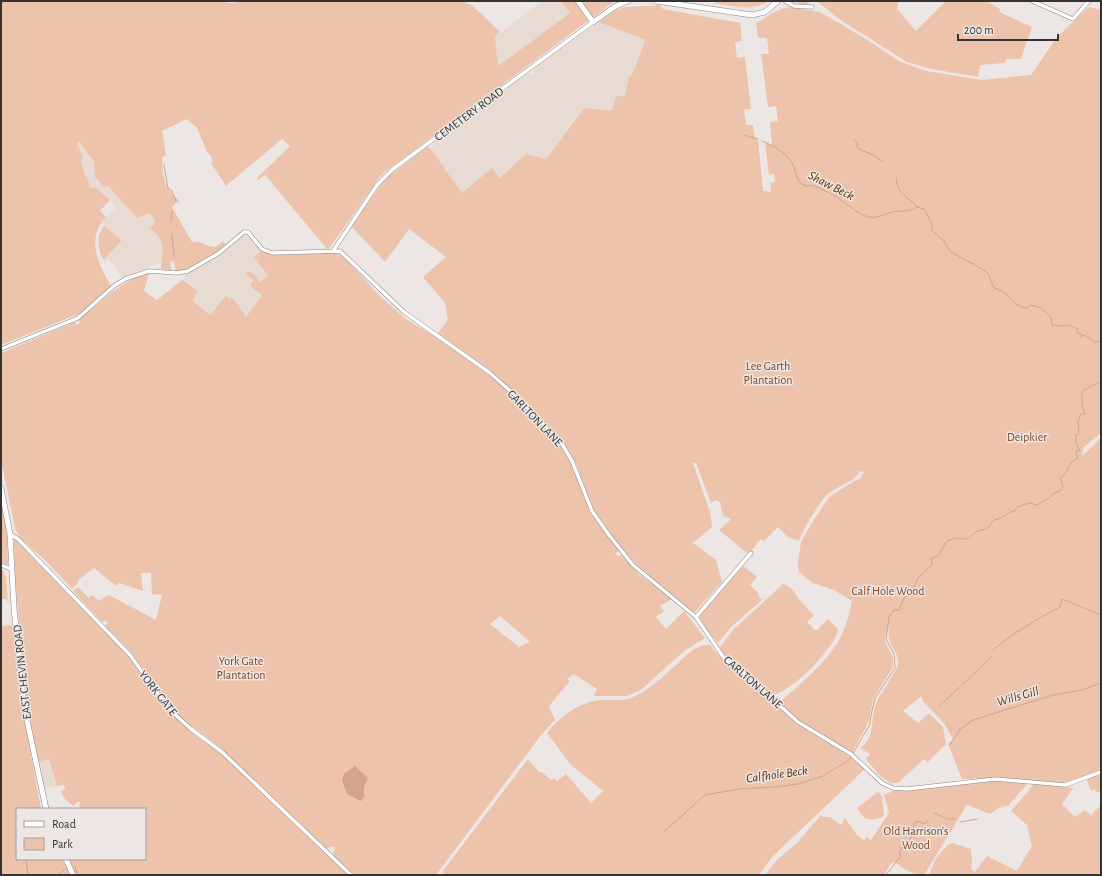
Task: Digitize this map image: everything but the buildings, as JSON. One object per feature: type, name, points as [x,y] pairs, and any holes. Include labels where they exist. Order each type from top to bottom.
[{"type":"street","points":[[578,1],[593,22]]},
{"type":"street","name":"CEMETERY ROAD","points":[[333,251],[377,185],[393,169],[593,22],[616,6],[628,1]]},
{"type":"street","points":[[656,1],[752,15],[765,12],[778,1]]},
{"type":"street","points":[[785,1],[794,6],[812,7]]},
{"type":"street","points":[[1032,1],[1073,19],[1089,1]]},
{"type":"street","points":[[1,349],[78,318],[114,286],[126,279],[149,271],[177,273],[188,271],[219,253],[244,232],[248,232],[262,250],[272,253],[333,251]]},
{"type":"street","name":"CARLTON LANE","points":[[333,251],[340,251],[404,312],[490,373],[517,397],[562,444],[572,461],[592,511],[633,565],[696,617],[724,658],[745,674],[798,722],[852,755],[882,783],[894,788],[907,789],[995,779],[1065,785],[1101,772]]},
{"type":"street","name":"EAST CHEVIN ROAD","points":[[1,488],[10,534],[11,569],[25,712],[46,808]]},
{"type":"street","name":"YORK GATE","points":[[10,534],[18,539],[130,655],[169,709],[191,729],[222,752],[351,875]]},
{"type":"street","points":[[696,617],[751,553]]},
{"type":"street","points":[[1,565],[11,569]]},
{"type":"street","points":[[66,860],[74,875]]},
{"type":"shaded area","points":[[542,1],[561,1],[570,13],[498,66],[495,37]]},
{"type":"shaded area","points":[[599,22],[645,40],[635,68],[628,80],[625,95],[612,111],[582,113],[577,116],[546,159],[526,154],[500,179],[492,168],[462,193],[430,148],[434,145],[434,142],[488,103],[496,100],[496,97],[526,74],[533,74],[535,67]]},
{"type":"shaded area","points":[[80,141],[94,162],[95,176],[103,188],[107,185],[137,218],[150,213],[157,223],[150,228],[160,236],[163,246],[162,262],[122,278],[113,264],[108,260],[104,263],[104,260],[122,240],[101,223],[116,207],[96,188],[90,188],[90,183],[85,175],[81,161],[82,158],[77,144]]},
{"type":"shaded area","points":[[247,233],[262,250],[254,257],[269,275],[259,283],[247,275],[253,280],[250,286],[262,295],[246,317],[232,297],[210,315],[192,299],[198,291],[182,280],[185,277],[183,275],[206,264]]},
{"type":"shaded area","points":[[49,759],[57,786],[43,789],[38,763]]},
{"type":"shaded area","points":[[355,766],[368,778],[364,787],[364,797],[361,801],[347,794],[342,781],[344,774]]},
{"type":"green space","points":[[1,1],[227,1],[226,3],[236,3],[234,1],[463,1],[473,6],[500,32],[495,37],[498,66],[570,13],[561,1],[615,1],[382,174],[328,250],[265,175],[258,180],[257,178],[290,146],[282,139],[226,186],[211,163],[213,162],[210,154],[208,154],[197,128],[187,119],[162,131],[166,155],[162,158],[165,181],[167,186],[179,200],[172,207],[192,242],[198,242],[216,247],[223,241],[226,245],[210,258],[189,268],[176,272],[174,261],[170,262],[172,271],[161,269],[161,242],[150,228],[156,222],[150,213],[137,218],[107,185],[104,188],[95,176],[94,162],[79,141],[77,144],[83,157],[81,161],[85,175],[90,184],[89,186],[91,188],[96,188],[110,200],[100,211],[106,217],[100,225],[95,242],[98,260],[111,286],[81,313],[1,345]]},
{"type":"green space","points":[[713,1],[769,1],[756,6],[742,7],[728,6],[714,3]]},
{"type":"green space","points":[[789,1],[810,1],[806,5]]},
{"type":"green space","points":[[817,1],[899,1],[897,9],[916,31],[946,1],[986,1],[1000,9],[999,12],[1032,27],[1021,59],[1006,59],[1005,63],[980,65],[978,77],[931,69],[907,62],[839,19]]},
{"type":"green space","points":[[660,5],[663,9],[740,23],[742,41],[735,42],[737,58],[745,57],[751,109],[744,110],[746,125],[753,125],[755,139],[758,140],[763,191],[771,192],[770,183],[775,182],[774,174],[769,175],[765,143],[772,145],[770,122],[778,121],[776,106],[768,107],[761,54],[769,54],[767,38],[758,38],[756,23],[778,10],[789,7],[820,12],[901,62],[926,71],[982,80],[1031,75],[1057,37],[1089,7],[1101,10],[1101,433],[1083,448],[1082,456],[1101,438],[1101,770],[1063,783],[995,778],[962,779],[948,744],[953,739],[943,722],[922,700],[922,696],[903,711],[918,723],[929,713],[943,727],[946,744],[928,762],[924,759],[898,783],[890,783],[880,776],[866,759],[870,754],[860,748],[865,744],[871,733],[876,704],[895,672],[898,663],[897,654],[889,639],[889,629],[887,627],[885,641],[893,658],[893,667],[873,699],[869,721],[852,753],[823,737],[791,715],[784,708],[781,701],[825,660],[831,652],[844,629],[852,601],[834,590],[813,583],[799,572],[798,562],[801,542],[829,497],[860,479],[864,472],[860,471],[854,478],[833,490],[826,496],[812,516],[799,541],[788,537],[778,527],[764,541],[761,539],[751,551],[747,553],[719,530],[731,519],[723,516],[720,502],[716,500],[711,503],[696,463],[693,463],[710,512],[712,527],[693,543],[716,560],[722,582],[695,612],[692,611],[637,565],[609,532],[591,506],[577,466],[562,441],[512,390],[492,373],[438,333],[448,320],[445,303],[423,277],[446,257],[409,229],[385,262],[351,226],[386,178],[427,147],[430,148],[462,193],[492,168],[500,178],[526,154],[546,159],[584,108],[612,111],[616,97],[625,95],[628,80],[635,68],[645,40],[599,22],[616,10],[626,7]]},
{"type":"green space","points":[[104,226],[122,240],[104,260],[98,243],[101,230]]},
{"type":"green space","name":"York Gate Plantation","points":[[262,250],[274,255],[331,252],[343,256],[380,296],[406,319],[444,342],[491,376],[560,444],[570,461],[591,511],[619,551],[615,553],[618,556],[621,555],[640,575],[672,599],[660,606],[664,611],[656,617],[666,629],[684,611],[705,638],[684,651],[641,690],[627,696],[595,696],[594,695],[597,689],[574,674],[567,679],[570,681],[549,706],[555,720],[541,735],[436,875],[355,875],[335,857],[333,854],[335,848],[333,846],[326,849],[221,748],[180,717],[166,702],[131,652],[105,626],[108,623],[105,620],[102,622],[73,591],[78,587],[89,598],[92,595],[99,601],[109,595],[156,620],[162,595],[152,594],[151,573],[141,573],[143,591],[119,583],[116,586],[94,568],[78,580],[78,583],[72,589],[47,562],[19,537],[15,528],[1,460],[1,353],[75,322],[76,325],[80,323],[78,318],[128,281],[149,273],[144,291],[157,300],[182,280],[198,291],[192,300],[210,315],[226,296],[229,299],[232,297],[246,317],[262,295],[250,286],[253,280],[246,274],[249,271],[257,277],[259,283],[268,275],[254,257]],"holes":[[[500,616],[530,642],[519,647],[490,624]]]},
{"type":"green space","points":[[3,509],[7,522],[8,564],[6,565],[1,561],[1,510]]},
{"type":"green space","points":[[14,538],[128,655],[179,721],[196,736],[220,752],[348,875],[76,875],[69,860],[146,860],[146,808],[80,808],[79,806],[80,801],[73,806],[65,799],[61,791],[65,789],[64,785],[57,786],[49,759],[38,763],[26,698],[15,579]]},
{"type":"green space","points":[[743,566],[757,577],[750,585],[759,594],[758,596],[762,600],[731,627],[718,643],[706,629],[699,616]]},
{"type":"green space","points":[[1,567],[6,577],[8,603],[6,599],[1,599]]},
{"type":"green space","points":[[783,584],[791,588],[802,603],[814,615],[807,622],[816,631],[828,619],[838,629],[836,637],[830,646],[800,679],[780,693],[772,695],[726,658],[720,647],[734,629]]},
{"type":"green space","points":[[15,625],[22,707],[41,808],[16,808],[16,860],[62,860],[70,875],[1,875],[1,626]]},
{"type":"green space","points":[[703,645],[710,645],[723,659],[796,722],[843,752],[865,769],[774,855],[759,875],[446,875],[442,872],[528,759],[540,773],[542,772],[551,780],[554,778],[557,781],[566,774],[591,803],[603,791],[571,765],[547,733],[558,721],[578,707],[593,701],[625,700],[646,690],[694,649]]},
{"type":"green space","points":[[1101,773],[1101,789],[1098,793],[1094,789],[1091,791],[1086,778]]},
{"type":"green space","name":"Old Harrison's Wood","points":[[1000,781],[1029,782],[1009,805],[999,808],[990,814],[967,805],[924,875],[908,871],[895,862],[891,863],[884,875],[765,875],[777,860],[797,843],[821,815],[823,817],[830,817],[841,825],[845,818],[857,835],[864,840],[867,837],[871,840],[889,813],[884,795],[895,790]]},
{"type":"green space","points":[[1034,784],[1073,788],[1062,804],[1075,817],[1085,810],[1091,815],[1101,805],[1101,875],[930,875],[932,866],[944,848],[952,843],[971,849],[971,869],[975,872],[987,856],[1017,871],[1032,846],[1027,825],[1011,811]]},
{"type":"green space","points":[[878,792],[882,796],[884,816],[875,819],[866,818],[857,808]]},
{"type":"waterway","name":"Shaw Beck","points":[[744,135],[758,139]]},
{"type":"waterway","points":[[855,140],[859,149],[873,155],[883,162]]},
{"type":"waterway","name":"Shaw Beck","points":[[762,141],[776,147],[787,156],[793,165],[798,180],[802,184],[814,186],[835,196],[865,216],[875,217],[896,211],[911,210],[917,207],[924,209],[932,224],[932,230],[944,241],[951,252],[984,270],[989,275],[993,287],[1006,294],[1020,306],[1027,308],[1031,305],[1041,308],[1051,317],[1052,325],[1069,325],[1078,329],[1077,333],[1081,334],[1081,337],[1084,335],[1094,342],[1101,341]]},
{"type":"waterway","points":[[164,165],[168,188],[172,191],[176,201]]},
{"type":"waterway","points":[[896,178],[898,188],[917,207]]},
{"type":"waterway","points":[[171,221],[172,211]]},
{"type":"waterway","points":[[172,234],[174,256]]},
{"type":"waterway","name":"Calfhole Beck","points":[[665,831],[705,795],[740,789],[798,784],[823,776],[849,760],[870,724],[875,698],[895,668],[894,654],[886,639],[889,617],[894,610],[899,610],[905,596],[910,596],[918,578],[932,565],[931,558],[938,556],[947,541],[955,538],[968,539],[977,531],[987,529],[994,520],[1015,511],[1017,507],[1030,503],[1036,505],[1051,497],[1054,493],[1060,491],[1063,486],[1060,478],[1078,458],[1076,453],[1077,450],[1080,451],[1076,443],[1076,435],[1079,434],[1078,421],[1081,414],[1085,414],[1082,405],[1082,391],[1101,381]]},
{"type":"waterway","points":[[993,650],[1017,632],[1060,607],[1062,599],[1101,615]]},
{"type":"waterway","points":[[961,686],[991,657]]},
{"type":"waterway","name":"Wills Gill","points":[[950,745],[960,729],[973,720],[1053,695],[1082,690],[1101,683]]},
{"type":"waterway","points":[[938,707],[960,687]]},
{"type":"waterway","points":[[934,813],[947,819],[955,819]]},
{"type":"waterway","points":[[960,822],[977,819]]},
{"type":"waterway","points":[[886,875],[900,857],[900,850],[911,838],[914,824],[918,821],[924,824],[928,821]]},
{"type":"waterway","points":[[26,860],[28,875]]},
{"type":"waterway","points":[[75,866],[78,875]]},
{"type":"waterway","points":[[59,875],[66,868]]},
{"type":"park label","name":"Lee Garth Plantation","points":[[768,373]]},
{"type":"park label","name":"Deipkier","points":[[1027,437]]},
{"type":"park label","name":"Calf Hole Wood","points":[[888,591]]}]
